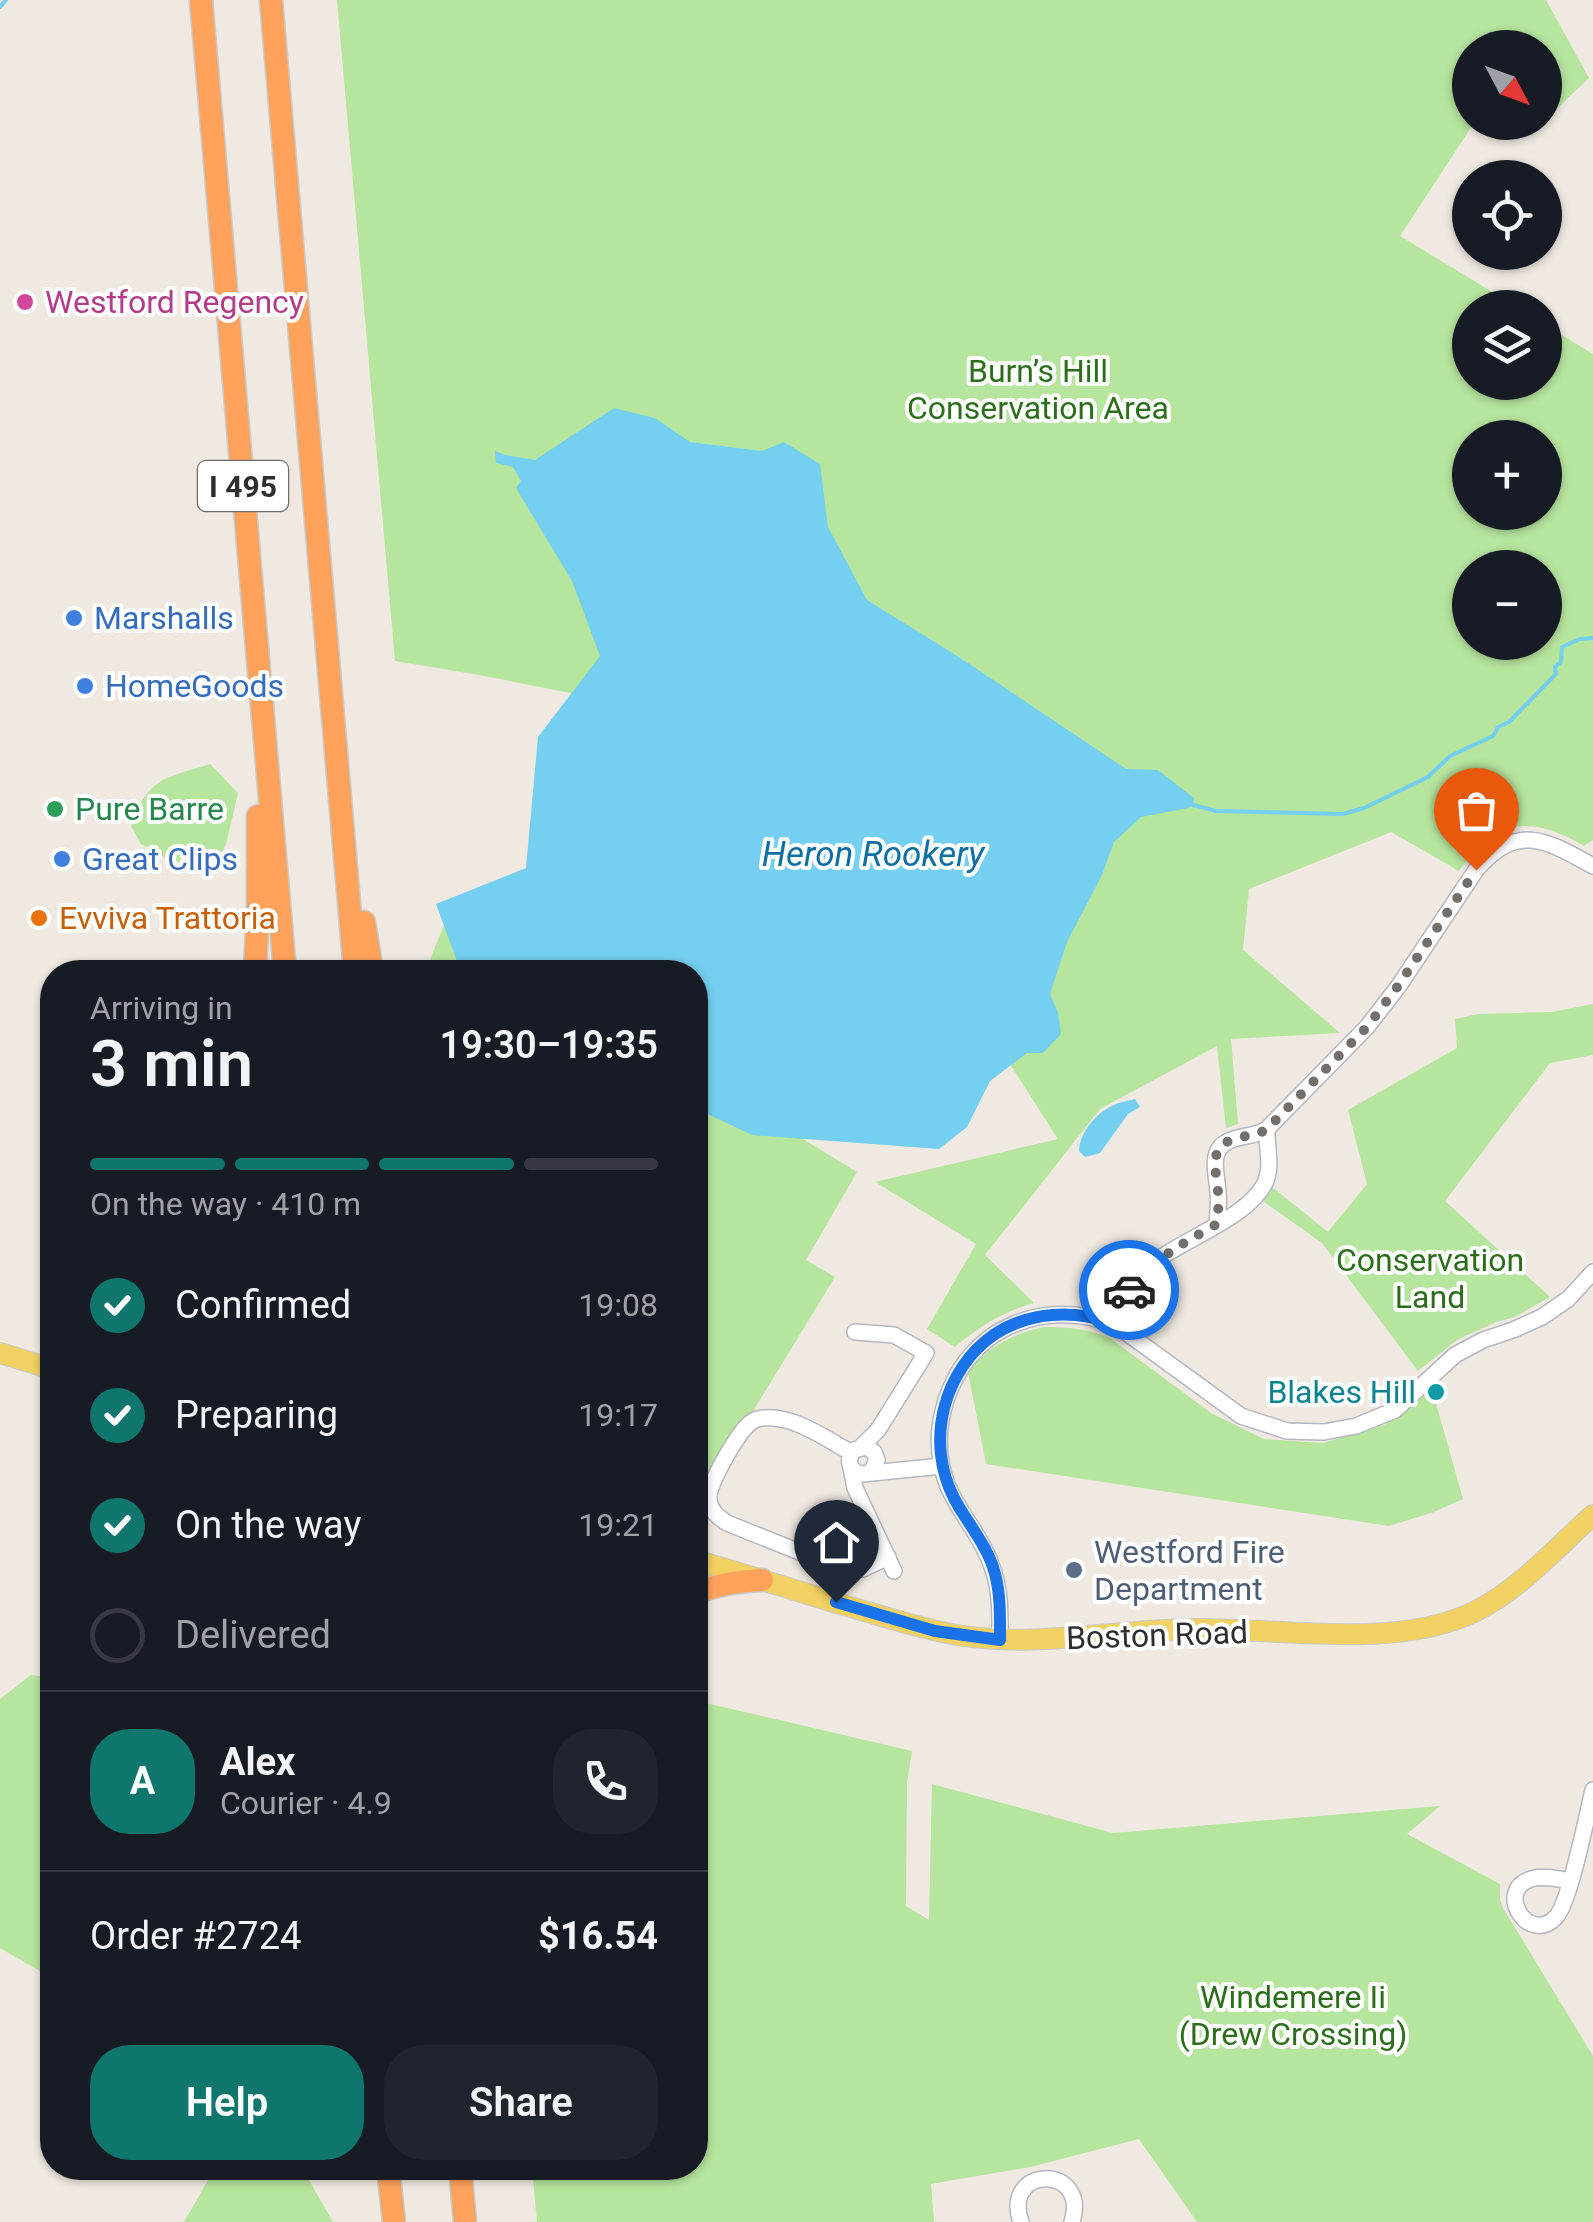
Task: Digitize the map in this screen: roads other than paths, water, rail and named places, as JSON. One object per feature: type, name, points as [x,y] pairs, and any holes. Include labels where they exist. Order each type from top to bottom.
[{"type":"highway","name":"I 495","points":[[201,0],[284,960]]},
{"type":"highway","name":"I 495","points":[[271,0],[353,960]]},
{"type":"highway","points":[[255,960],[263,722]]},
{"type":"highway","points":[[340,800],[370,960]]},
{"type":"highway","points":[[708,1589],[762,1580]]},
{"type":"highway","points":[[389,2180],[394,2222]]},
{"type":"highway","points":[[461,2180],[466,2222]]},
{"type":"highway","points":[[473,2222],[474,2180]]},
{"type":"main road","points":[[0,1353],[40,1365]]},
{"type":"main road","name":"Boston Road","points":[[708,1564],[907,1624],[962,1636],[1055,1639],[1191,1629],[1364,1634],[1436,1625],[1474,1612],[1503,1596],[1593,1516]]},
{"type":"street","points":[[1217,1224],[1215,1157],[1219,1149],[1232,1139],[1267,1129],[1367,1027],[1476,870],[1493,852],[1503,845],[1537,840],[1593,866]]},
{"type":"street","points":[[1113,1323],[1128,1291],[1146,1269],[1249,1202],[1266,1182],[1267,1129]]},
{"type":"street","points":[[1000,1640],[1000,1604],[990,1561],[954,1498],[942,1466],[941,1419],[949,1391],[960,1370],[987,1340],[1036,1316],[1081,1315],[1113,1323],[1241,1416],[1287,1431],[1324,1432],[1356,1426],[1395,1410],[1454,1355],[1542,1317],[1568,1299],[1593,1272]]},
{"type":"street","points":[[855,1332],[894,1335],[926,1353],[878,1430],[864,1460],[853,1481],[891,1564],[842,1569],[717,1516],[709,1502],[710,1486],[742,1433],[756,1420],[771,1418],[796,1424],[864,1460],[886,1473],[942,1466]]},
{"type":"street","points":[[1570,1880],[1593,1790]]},
{"type":"street","points":[[1021,2222],[1016,2209],[1018,2198],[1025,2187],[1048,2178],[1062,2182],[1070,2190],[1076,2209],[1072,2222]]},
{"type":"water","name":"Heron Rookery","points":[[614,408],[655,418],[690,442],[762,451],[784,442],[820,464],[828,527],[867,600],[1126,769],[1158,770],[1194,798],[1188,808],[1141,817],[1114,842],[1102,875],[1067,942],[1050,994],[1061,1034],[1043,1053],[1027,1053],[990,1081],[967,1127],[939,1149],[752,1135],[708,1114],[708,960],[457,960],[436,904],[526,868],[538,737],[600,656],[572,581],[516,488],[521,481],[513,467],[496,463],[495,451],[535,460]]},
{"type":"water","points":[[1135,1099],[1140,1107],[1128,1114],[1100,1153],[1085,1157],[1079,1151],[1080,1144],[1095,1119],[1106,1109]]},
{"type":"waterway","points":[[0,7],[6,0]]},
{"type":"waterway","points":[[1193,805],[1216,811],[1343,814],[1364,808],[1428,777],[1450,756],[1493,736],[1556,674],[1562,647],[1593,638]]},
{"type":"place","name":"Westford Regency","points":[[25,302]]},
{"type":"place","name":"Marshalls","points":[[74,618]]},
{"type":"place","name":"HomeGoods","points":[[85,686]]},
{"type":"place","name":"Pure Barre","points":[[55,809]]},
{"type":"place","name":"Great Clips","points":[[62,859]]},
{"type":"place","name":"Evviva Trattoria","points":[[39,918]]},
{"type":"place","name":"Blakes Hill","points":[[1436,1392]]},
{"type":"place","name":"Westford Fire Department","points":[[1074,1570]]},
{"type":"park label","name":"Burn’s Hill Conservation Area","points":[[1038,390]]},
{"type":"park label","name":"Conservation Land","points":[[1430,1278]]},
{"type":"park label","name":"Windemere Ii (Drew Crossing)","points":[[1293,2016]]}]
